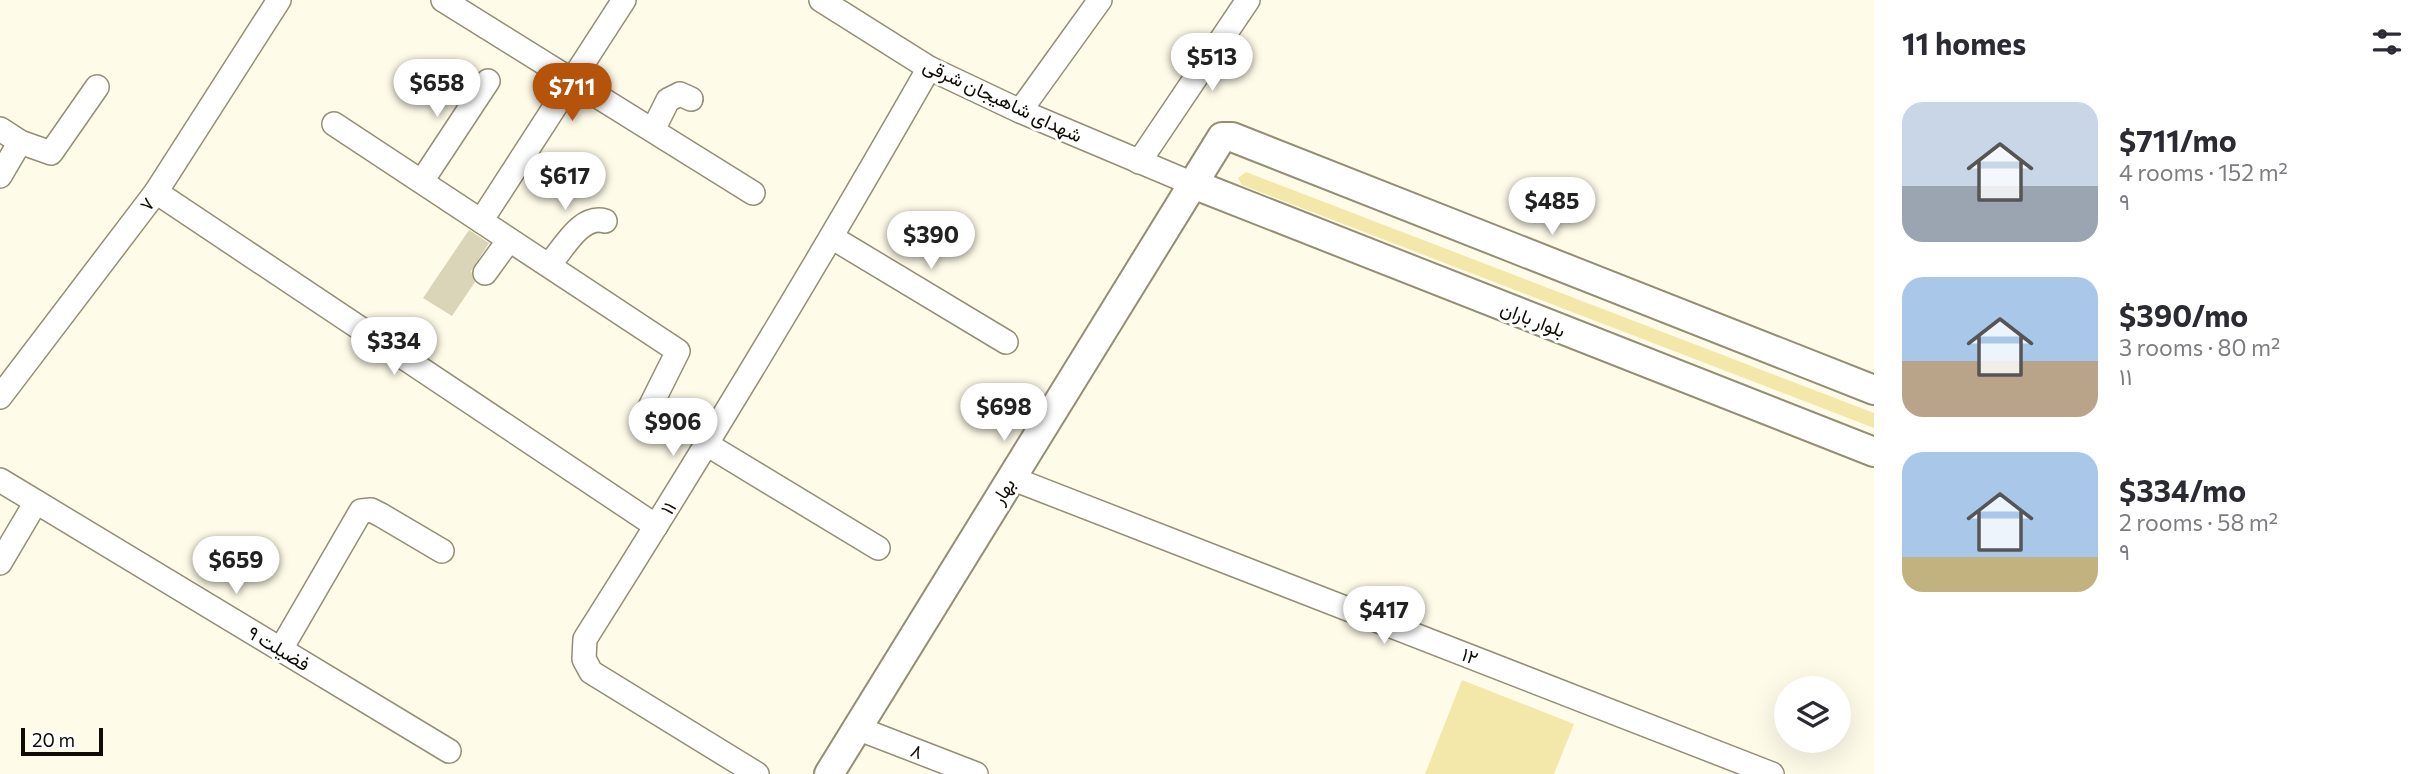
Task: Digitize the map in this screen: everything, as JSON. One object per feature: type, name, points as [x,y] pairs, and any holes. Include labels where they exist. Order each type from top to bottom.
[{"type":"street","name":"۷","points":[[0,397],[156,192],[279,0]]},
{"type":"street","points":[[443,0],[753,193]]},
{"type":"street","points":[[481,221],[624,0]]},
{"type":"street","name":"شهدای شاهیجان شرقی","points":[[821,0],[929,68],[1020,111],[1193,184]]},
{"type":"street","points":[[1020,111],[1100,0]]},
{"type":"street","points":[[1139,162],[1248,0]]},
{"type":"street","name":"۱۱","points":[[757,774],[591,673],[584,659],[585,639],[708,445],[833,238],[929,68]]},
{"type":"street","points":[[422,181],[488,81]]},
{"type":"street","points":[[0,130],[20,142],[51,153],[97,87]]},
{"type":"street","points":[[653,130],[668,100],[680,94],[691,99]]},
{"type":"street","points":[[334,124],[678,351],[649,409]]},
{"type":"street","name":"بهار","points":[[828,774],[1222,137],[1232,137],[1874,390]]},
{"type":"street","points":[[0,176],[20,142]]},
{"type":"street","name":"بلوار باران","points":[[1193,184],[1874,452]]},
{"type":"street","points":[[156,192],[656,526]]},
{"type":"street","points":[[549,265],[586,221],[596,218],[606,221]]},
{"type":"street","points":[[833,238],[1006,342]]},
{"type":"street","points":[[485,272],[509,240]]},
{"type":"street","points":[[708,445],[878,548]]},
{"type":"street","name":"۱۲","points":[[1011,478],[1772,774]]},
{"type":"street","name":"فضیلت ۹","points":[[0,480],[449,751]]},
{"type":"street","points":[[0,563],[36,502]]},
{"type":"street","points":[[281,649],[361,512],[371,510],[442,551]]},
{"type":"street","name":"۸","points":[[857,727],[976,774]]},
{"type":"shaded area","points":[[1246,172],[1874,413],[1874,428],[1242,185],[1238,178]]},
{"type":"shaded area","points":[[1462,680],[1574,724],[1554,774],[1425,774]]},
{"type":"building","points":[[469,230],[489,243],[471,271],[475,282],[452,316],[423,298]]}]
